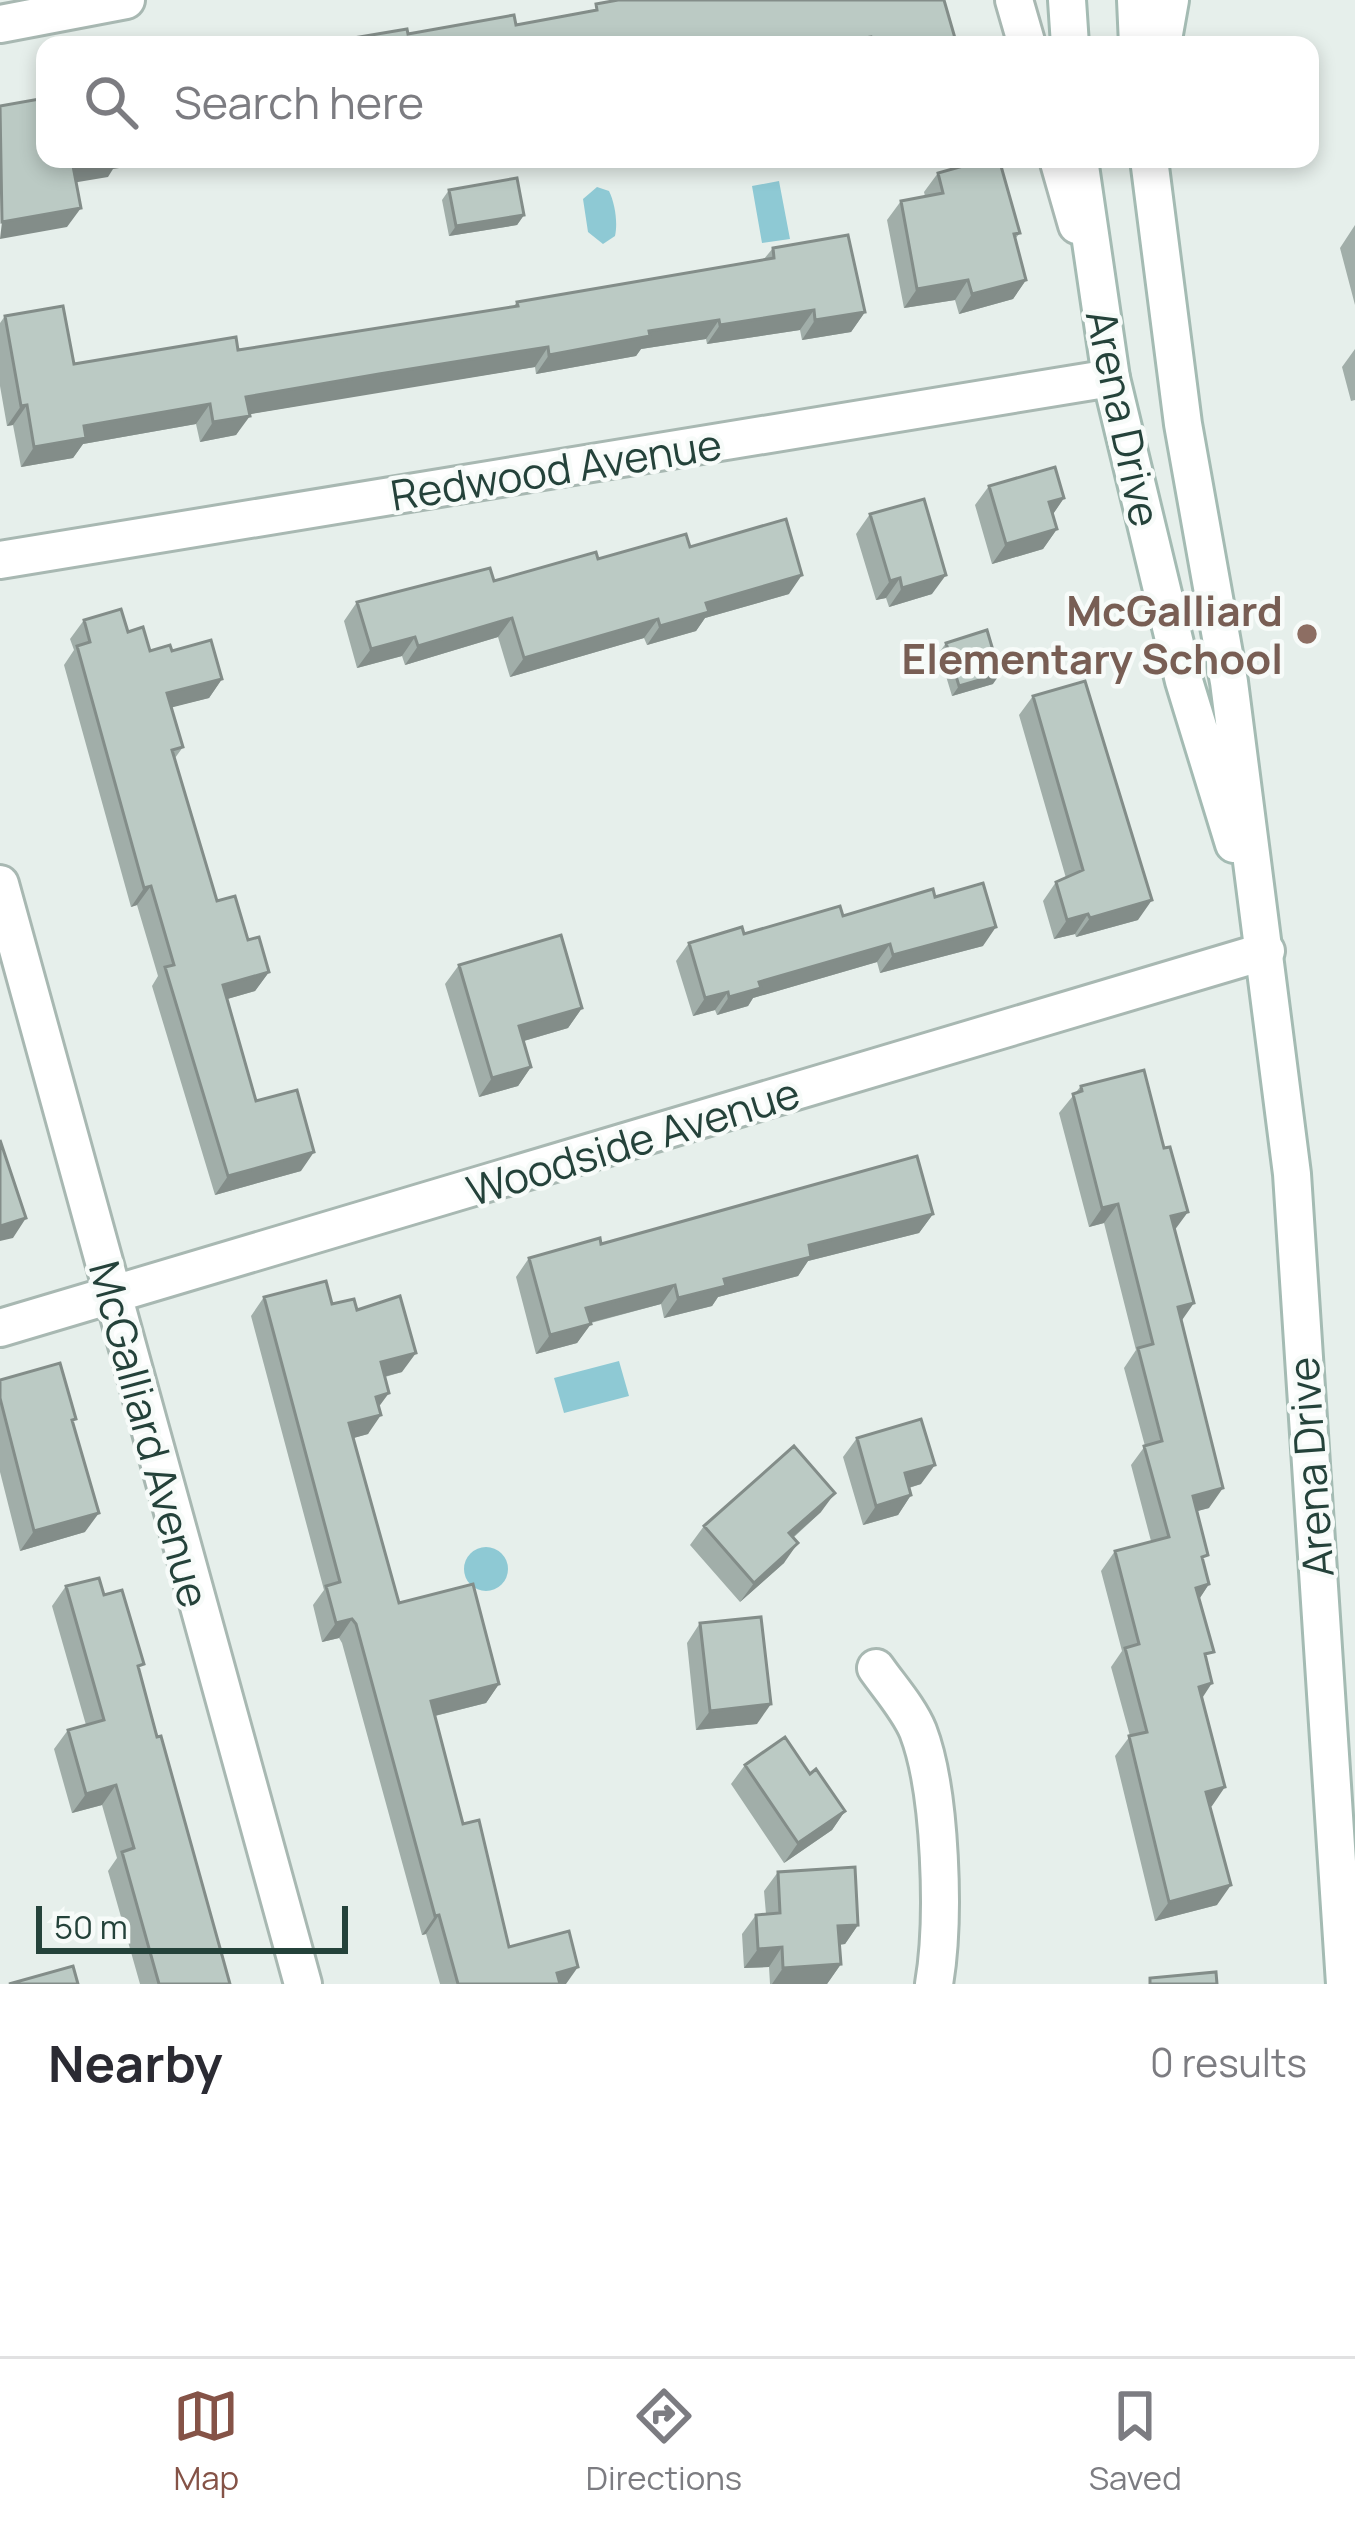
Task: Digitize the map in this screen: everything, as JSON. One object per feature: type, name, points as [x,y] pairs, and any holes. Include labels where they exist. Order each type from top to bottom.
[{"type":"street","points":[[0,24],[126,0]]},
{"type":"street","points":[[1014,0],[1024,36]]},
{"type":"street","points":[[1066,0],[1069,36]]},
{"type":"street","points":[[1136,0],[1138,36]]},
{"type":"street","points":[[1164,36],[1170,0]]},
{"type":"street","points":[[1061,168],[1098,302]]},
{"type":"street","name":"Arena Drive","points":[[1079,168],[1112,378],[1184,681],[1266,951]]},
{"type":"street","name":"Arena Drive","points":[[1151,168],[1183,424],[1229,682],[1292,1174],[1345,1984]]},
{"type":"street","name":"Redwood Avenue","points":[[0,560],[1112,378]]},
{"type":"street","name":"McGalliard Avenue","points":[[0,884],[303,1984]]},
{"type":"street","name":"Woodside Avenue","points":[[0,1328],[1266,951]]},
{"type":"street","points":[[876,1668],[916,1726],[933,1778],[940,1948],[934,1984]]},
{"type":"water","points":[[779,181],[790,239],[762,243],[752,186]]},
{"type":"water","points":[[597,187],[609,191],[615,213],[615,236],[603,244],[588,232],[583,199]]},
{"type":"water","points":[[619,1361],[629,1396],[564,1413],[554,1378]]},
{"type":"water","points":[[486,1547],[502,1553],[508,1569],[502,1585],[486,1591],[470,1585],[464,1569],[470,1553]]},
{"type":"building","points":[[618,0],[944,0],[954,36],[365,36],[407,29],[408,34],[514,15],[516,25],[597,10],[596,4]]},
{"type":"building","points":[[36,100],[36,168],[73,168],[81,208],[2,222],[0,106]]},
{"type":"building","points":[[1002,168],[1020,233],[1014,234],[1026,280],[972,294],[968,280],[917,289],[901,201],[943,193],[938,173]]},
{"type":"building","points":[[517,178],[524,215],[456,226],[449,190]]},
{"type":"building","points":[[848,235],[865,312],[815,320],[814,310],[720,325],[719,320],[549,355],[548,347],[379,374],[246,397],[250,416],[213,422],[210,404],[84,426],[86,438],[34,447],[27,405],[21,406],[5,316],[63,306],[74,364],[236,337],[238,350],[518,306],[517,302],[774,258],[773,248]]},
{"type":"building","points":[[1055,467],[1064,498],[1049,502],[1057,529],[1006,544],[989,486]]},
{"type":"building","points":[[924,499],[946,575],[902,588],[900,578],[890,581],[870,514]]},
{"type":"building","points":[[786,519],[802,575],[706,603],[709,612],[660,626],[658,619],[524,658],[512,618],[418,646],[415,637],[371,649],[357,602],[490,568],[494,581],[596,552],[598,559],[686,534],[690,547]]},
{"type":"building","points":[[121,609],[128,632],[143,627],[150,651],[170,645],[172,651],[211,640],[222,679],[167,693],[183,747],[172,750],[217,901],[235,896],[248,940],[259,937],[269,972],[223,985],[256,1101],[297,1090],[314,1152],[228,1176],[165,967],[174,965],[151,886],[144,888],[77,646],[90,642],[84,620]]},
{"type":"building","points":[[987,630],[1000,674],[959,686],[946,643]]},
{"type":"building","points":[[1085,681],[1152,900],[1067,920],[1056,882],[1083,870],[1033,696]]},
{"type":"building","points":[[983,883],[996,927],[893,955],[890,944],[759,982],[761,988],[705,998],[689,943],[742,927],[744,934],[840,906],[843,916],[933,889],[935,897]]},
{"type":"building","points":[[561,935],[582,1008],[519,1026],[531,1067],[492,1078],[459,965]]},
{"type":"building","points":[[1144,1070],[1164,1148],[1170,1147],[1188,1212],[1171,1216],[1194,1303],[1178,1307],[1223,1488],[1193,1496],[1208,1555],[1202,1557],[1209,1584],[1196,1588],[1214,1652],[1205,1654],[1212,1683],[1199,1687],[1225,1787],[1206,1792],[1231,1885],[1169,1902],[1129,1736],[1147,1732],[1125,1648],[1139,1644],[1115,1551],[1169,1537],[1144,1446],[1162,1441],[1138,1348],[1153,1344],[1118,1204],[1102,1208],[1073,1094],[1082,1091],[1081,1086]]},
{"type":"building","points":[[0,1140],[26,1218],[0,1226]]},
{"type":"building","points":[[917,1156],[933,1214],[809,1245],[811,1257],[724,1279],[726,1286],[678,1298],[675,1285],[586,1308],[591,1324],[550,1335],[529,1258],[600,1238],[601,1244]]},
{"type":"building","points":[[326,1281],[332,1304],[354,1299],[357,1310],[400,1296],[416,1353],[381,1362],[389,1393],[376,1397],[381,1415],[349,1423],[399,1603],[473,1584],[499,1684],[431,1701],[463,1824],[479,1820],[509,1947],[569,1931],[578,1967],[557,1973],[560,1984],[458,1984],[356,1624],[352,1619],[336,1623],[326,1586],[340,1582],[264,1297]]},
{"type":"building","points":[[60,1363],[99,1513],[34,1531],[0,1398],[0,1380]]},
{"type":"building","points":[[921,1419],[935,1465],[905,1473],[911,1495],[876,1506],[857,1438]]},
{"type":"building","points":[[794,1446],[835,1493],[789,1533],[798,1543],[754,1583],[704,1526]]},
{"type":"building","points":[[99,1578],[104,1595],[122,1590],[144,1664],[138,1666],[157,1737],[161,1736],[230,1984],[159,1984],[122,1852],[134,1848],[116,1785],[86,1794],[68,1730],[104,1720],[66,1586]]},
{"type":"building","points":[[761,1617],[771,1704],[710,1711],[700,1623]]},
{"type":"building","points":[[785,1737],[810,1774],[816,1769],[845,1811],[798,1843],[745,1765]]},
{"type":"building","points":[[855,1867],[858,1925],[838,1926],[841,1964],[783,1968],[782,1947],[758,1949],[756,1915],[780,1913],[778,1872]]},
{"type":"building","points":[[73,1966],[78,1984],[9,1984]]},
{"type":"building","points":[[1216,1972],[1217,1984],[1150,1984],[1150,1978]]},
{"type":"place","name":"McGalliard Elementary School","points":[[1307,634]]}]
